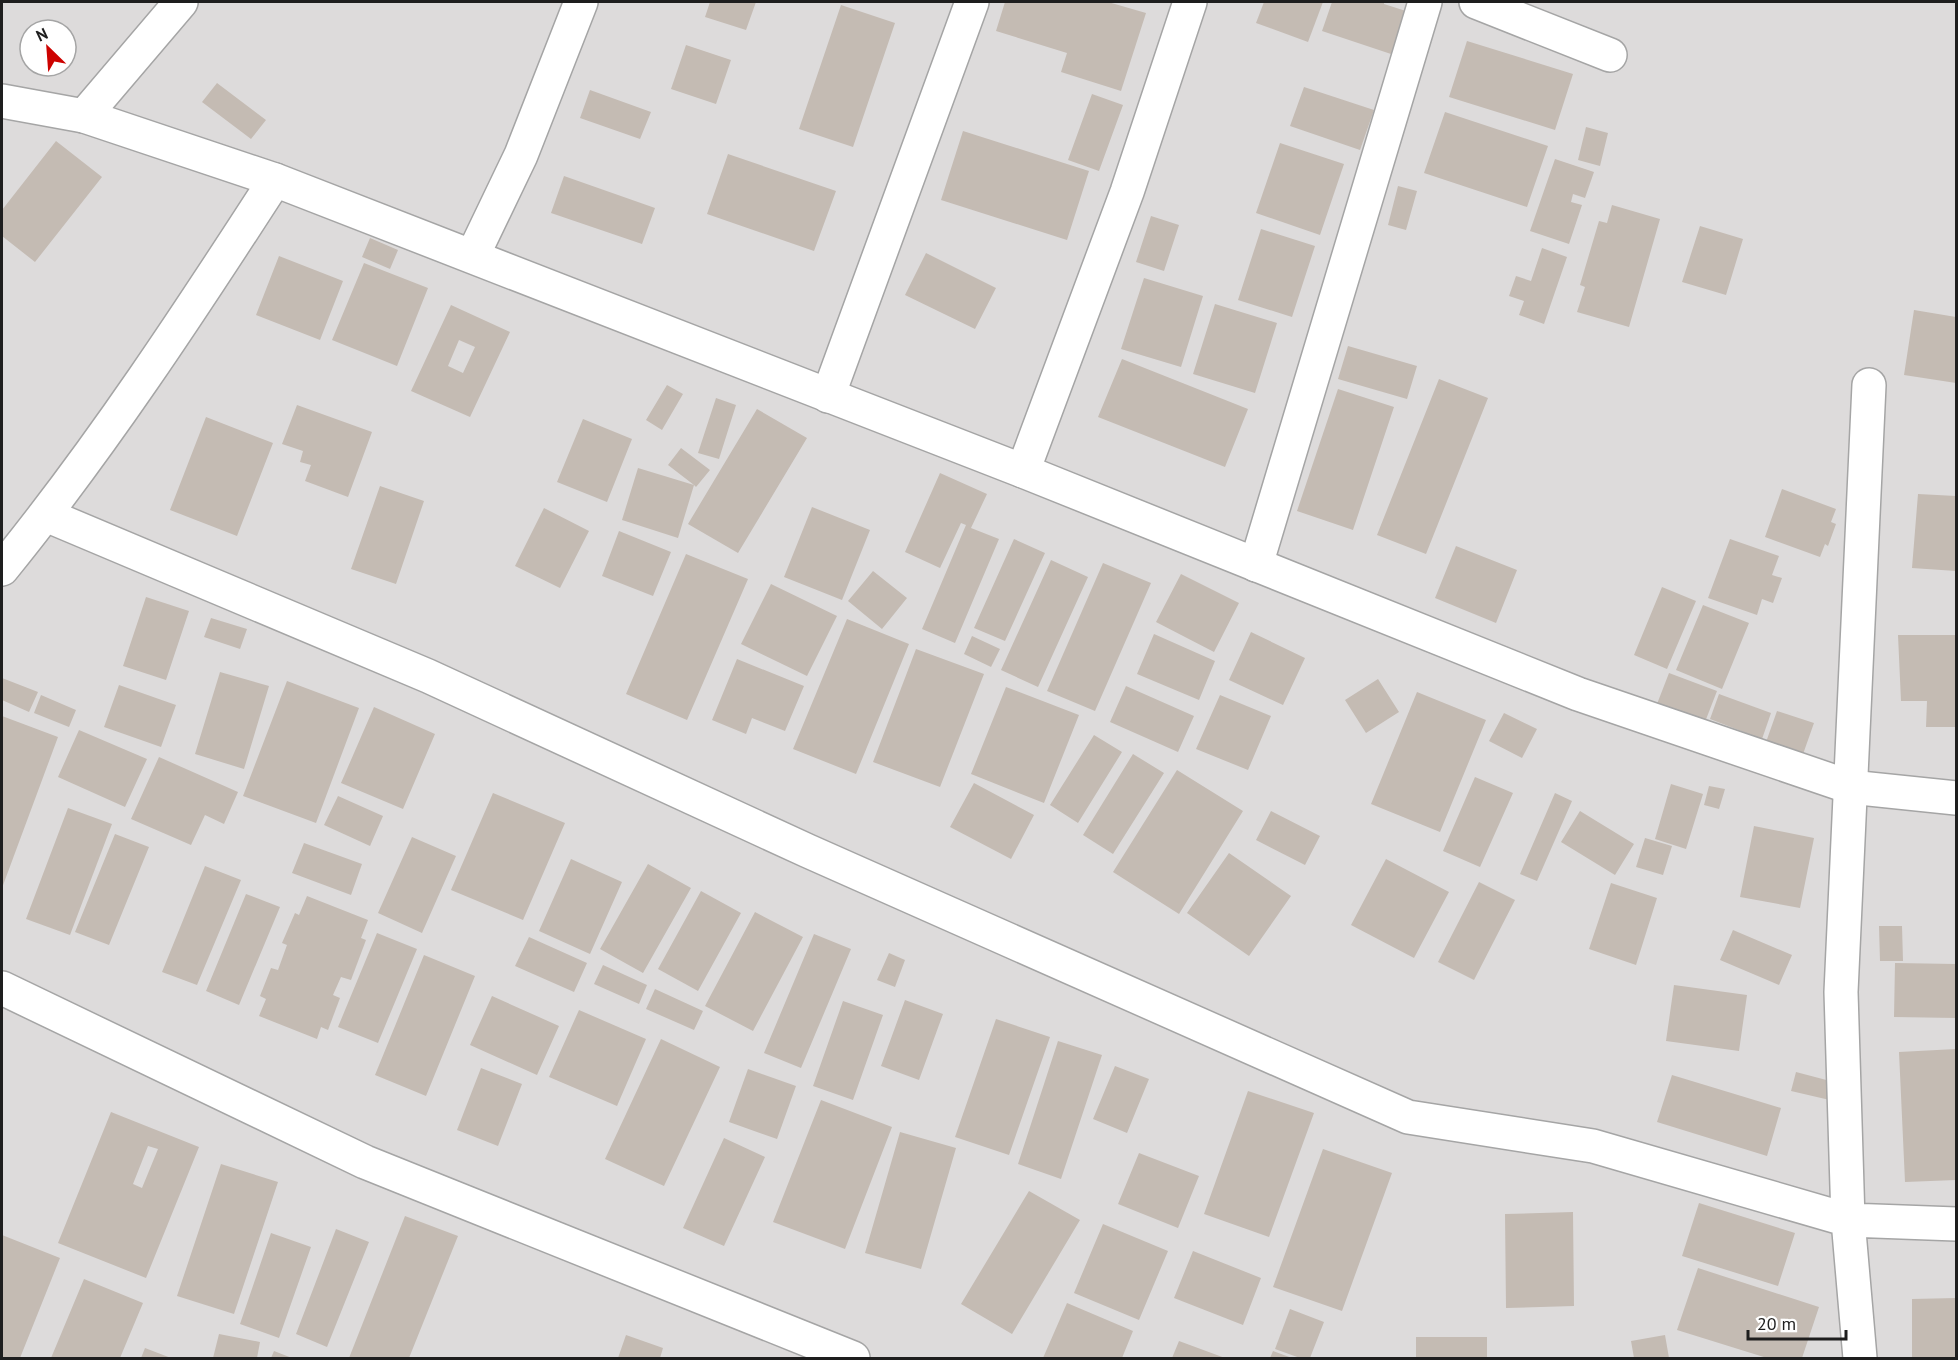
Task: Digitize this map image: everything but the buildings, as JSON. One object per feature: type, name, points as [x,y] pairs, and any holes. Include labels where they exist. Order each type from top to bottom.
[{"type":"street","points":[[84,116],[181,2]]},
{"type":"street","points":[[473,255],[521,155],[581,2]]},
{"type":"street","points":[[828,396],[972,2]]},
{"type":"street","points":[[1023,471],[1127,192],[1190,2]]},
{"type":"street","points":[[1256,565],[1425,2]]},
{"type":"street","points":[[1476,2],[1610,55]]},
{"type":"street","points":[[2,101],[84,116],[275,180],[473,255],[1023,471],[1578,694],[1851,787],[1956,798]]},
{"type":"street","points":[[2,569],[46,514],[172,339],[275,180]]},
{"type":"street","points":[[1860,1359],[1848,1220],[1841,992],[1869,385]]},
{"type":"street","points":[[46,514],[428,676],[808,851],[1408,1117],[1593,1146],[1848,1220],[1956,1224]]},
{"type":"street","points":[[2,988],[365,1162],[853,1359]]},
{"type":"shaded area","points":[[2,2],[1956,2],[1956,1358],[2,1358]]}]
